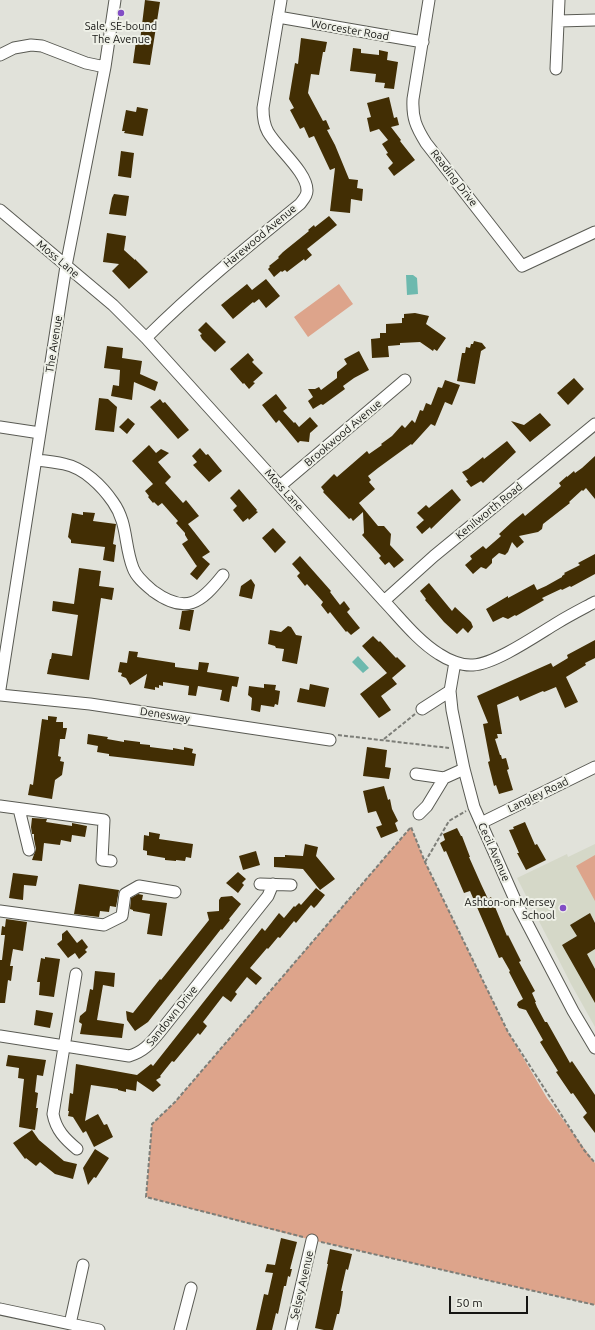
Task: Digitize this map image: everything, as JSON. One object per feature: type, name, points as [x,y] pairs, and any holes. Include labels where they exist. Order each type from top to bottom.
[{"type":"street","name":"The Avenue","points":[[0,689],[37,460],[66,266],[105,67],[115,0]]},
{"type":"street","name":"Harewood Avenue","points":[[146,338],[205,282],[304,199],[307,192],[307,186],[302,176],[268,133],[264,122],[263,108],[281,0]]},
{"type":"street","name":"Reading Drive","points":[[429,0],[412,113],[418,130],[426,143],[522,266],[595,232]]},
{"type":"street","points":[[555,69],[560,0]]},
{"type":"street","name":"Worcester Road","points":[[278,17],[423,42]]},
{"type":"street","points":[[559,21],[595,20]]},
{"type":"street","points":[[0,55],[14,48],[31,45],[42,46],[86,63],[105,67]]},
{"type":"street","name":"Moss Lane","points":[[0,210],[113,305],[146,338],[384,601],[420,639],[437,653],[455,662],[473,666],[494,659],[595,602]]},
{"type":"street","name":"Brookwood Avenue","points":[[280,486],[405,380]]},
{"type":"street","name":"Kenilworth Road","points":[[384,601],[434,556],[595,424]]},
{"type":"street","points":[[0,427],[40,433]]},
{"type":"street","points":[[37,460],[66,464],[84,473],[95,481],[113,502],[124,523],[129,557],[133,570],[140,580],[160,596],[181,604],[190,604],[206,595],[223,575]]},
{"type":"street","name":"Cecil Avenue","points":[[455,662],[450,691],[452,710],[464,769],[474,807],[516,902],[573,1011],[595,1048]]},
{"type":"street","points":[[422,709],[450,691]]},
{"type":"street","name":"Denesway","points":[[0,695],[90,704],[330,740]]},
{"type":"street","name":"Langley Road","points":[[481,823],[595,767]]},
{"type":"street","points":[[416,774],[444,778],[464,769]]},
{"type":"street","points":[[419,814],[427,806],[444,778]]},
{"type":"street","points":[[0,806],[104,820],[102,860],[111,861]]},
{"type":"street","points":[[19,808],[29,850]]},
{"type":"street","points":[[260,884],[291,886]]},
{"type":"street","name":"Sandown Drive","points":[[0,1036],[129,1056],[145,1049],[268,896],[273,884]]},
{"type":"street","points":[[0,911],[104,925],[122,916],[125,894],[139,886],[174,892]]},
{"type":"street","points":[[76,974],[53,1114],[55,1124],[59,1131],[66,1140],[77,1149]]},
{"type":"street","name":"Selsey Avenue","points":[[291,1330],[312,1240]]},
{"type":"street","points":[[70,1324],[83,1265]]},
{"type":"street","points":[[180,1330],[191,1288]]},
{"type":"street","points":[[0,1309],[99,1330]]},
{"type":"path","points":[[383,740],[422,709]]},
{"type":"path","points":[[330,740],[337,735],[460,749]]},
{"type":"path","points":[[425,862],[449,821],[474,807]]},
{"type":"path","points":[[595,1163],[584,1150],[508,1032],[425,862],[411,827],[175,1102],[152,1124],[146,1197],[312,1240],[595,1305]]},
{"type":"shaded area","points":[[339,284],[353,304],[308,337],[294,317]]},
{"type":"shaded area","points":[[411,827],[425,862],[508,1032],[547,1098],[595,1163],[595,1305],[312,1240],[146,1197],[152,1124],[175,1102]]},
{"type":"shaded area","name":"Ashton-on-Mersey School","points":[[595,844],[595,1027],[571,984],[517,878],[567,854],[568,857]]},
{"type":"shaded area","points":[[595,855],[595,901],[576,866]]},
{"type":"water","points":[[406,275],[413,275],[417,278],[418,294],[407,295]]},
{"type":"water","points":[[358,656],[369,668],[363,673],[352,662]]},
{"type":"building","points":[[145,0],[160,2],[150,65],[133,63],[136,41],[140,41]]},
{"type":"building","points":[[301,38],[327,42],[325,52],[323,52],[319,75],[311,74],[308,93],[323,121],[326,120],[330,129],[327,130],[349,179],[358,180],[357,188],[363,189],[362,201],[351,199],[350,213],[330,211],[335,168],[330,170],[314,136],[309,138],[304,127],[300,129],[290,110],[294,108],[289,99],[295,63],[298,64]]},
{"type":"building","points":[[353,48],[361,49],[361,53],[379,55],[379,50],[388,52],[387,60],[398,62],[394,89],[384,88],[385,83],[375,82],[376,74],[350,71]]},
{"type":"building","points":[[389,97],[394,118],[397,117],[399,125],[391,127],[415,160],[394,176],[388,168],[393,163],[386,154],[388,153],[382,144],[388,140],[379,129],[370,132],[367,118],[371,117],[367,103]]},
{"type":"building","points":[[137,107],[148,109],[143,136],[124,133],[125,131],[122,131],[126,110],[136,112]]},
{"type":"building","points":[[121,151],[134,153],[131,178],[118,176]]},
{"type":"building","points":[[114,194],[129,196],[126,216],[109,214]]},
{"type":"building","points":[[329,216],[337,225],[307,249],[312,255],[287,272],[285,270],[282,272],[281,271],[274,277],[268,269],[270,267],[269,266],[314,225],[315,227]]},
{"type":"building","points":[[107,233],[126,236],[124,250],[148,272],[129,289],[112,271],[119,264],[103,262]]},
{"type":"building","points":[[266,279],[280,296],[266,308],[259,299],[254,303],[253,302],[233,319],[221,305],[247,284],[252,290]]},
{"type":"building","points":[[415,313],[429,316],[426,324],[446,338],[437,351],[434,349],[433,351],[420,342],[400,343],[400,345],[388,346],[389,357],[372,358],[371,339],[380,338],[380,333],[386,333],[386,324],[402,323],[404,314]]},
{"type":"building","points":[[206,322],[226,342],[215,352],[202,339],[200,335],[202,334],[198,330]]},
{"type":"building","points":[[474,341],[482,343],[486,348],[481,351],[475,384],[457,381],[462,353],[465,353],[466,347],[470,348]]},
{"type":"building","points":[[107,346],[123,348],[122,358],[142,361],[140,374],[158,382],[155,391],[134,382],[132,400],[111,396],[113,385],[119,386],[120,370],[104,368]]},
{"type":"building","points":[[359,351],[369,370],[343,386],[345,389],[323,405],[321,404],[313,409],[308,401],[313,397],[308,389],[315,389],[319,387],[321,390],[337,378],[337,372],[347,364],[344,359]]},
{"type":"building","points":[[248,353],[254,360],[252,362],[263,373],[253,382],[255,383],[249,389],[230,369]]},
{"type":"building","points":[[574,378],[584,389],[568,405],[557,393]]},
{"type":"building","points":[[445,380],[460,385],[452,405],[445,402],[435,426],[431,424],[412,445],[411,444],[368,476],[371,480],[369,482],[375,489],[359,503],[378,526],[384,526],[391,534],[390,545],[404,560],[394,568],[389,562],[385,565],[379,558],[381,556],[362,535],[364,533],[363,512],[353,521],[351,518],[349,519],[323,492],[324,491],[321,487],[334,474],[337,477],[367,451],[369,454],[382,445],[381,444],[392,436],[402,425],[405,428],[412,420],[415,423],[420,410],[423,411],[426,403],[431,405],[438,387],[442,388]]},
{"type":"building","points":[[276,394],[287,408],[283,411],[299,427],[310,417],[318,426],[310,433],[309,442],[300,441],[298,443],[279,420],[276,423],[262,405]]},
{"type":"building","points":[[99,398],[108,399],[117,407],[114,432],[95,430]]},
{"type":"building","points":[[160,399],[163,403],[165,402],[189,430],[178,439],[150,407]]},
{"type":"building","points":[[540,413],[551,425],[530,442],[511,421],[524,425]]},
{"type":"building","points":[[128,418],[135,424],[127,434],[119,427]]},
{"type":"building","points":[[507,441],[516,452],[483,483],[481,481],[471,487],[466,481],[468,480],[462,472],[483,457],[484,459]]},
{"type":"building","points":[[149,445],[156,453],[161,449],[169,453],[158,462],[171,477],[165,483],[183,503],[186,500],[199,516],[188,524],[210,552],[202,557],[210,564],[197,580],[190,574],[197,566],[182,544],[188,540],[185,533],[176,523],[178,521],[162,503],[158,506],[148,497],[149,496],[145,491],[153,484],[132,461]]},
{"type":"building","points":[[200,448],[206,455],[208,454],[222,471],[209,482],[193,465],[197,462],[192,456]]},
{"type":"building","points":[[595,456],[595,499],[586,488],[583,491],[582,490],[569,502],[570,503],[543,524],[542,529],[538,532],[519,536],[524,542],[517,548],[512,542],[508,552],[505,555],[499,553],[492,559],[492,563],[486,569],[481,567],[473,574],[465,565],[472,559],[470,556],[483,546],[486,549],[501,536],[499,534],[512,522],[523,513],[525,516],[561,486],[559,483],[567,476],[582,468]]},
{"type":"building","points":[[239,489],[258,512],[249,520],[248,518],[243,522],[233,510],[237,506],[230,498]]},
{"type":"building","points":[[452,489],[461,500],[431,529],[430,527],[422,534],[416,527],[424,520],[417,513],[426,505],[429,508]]},
{"type":"building","points":[[83,512],[95,513],[93,521],[116,524],[113,544],[116,545],[114,562],[103,560],[105,547],[71,543],[71,540],[68,537],[72,513],[83,515]]},
{"type":"building","points":[[273,528],[286,542],[275,553],[262,538]]},
{"type":"building","points":[[595,554],[595,574],[571,587],[561,589],[542,598],[544,600],[516,616],[515,615],[508,619],[503,617],[493,622],[486,609],[508,596],[508,598],[534,584],[537,590],[546,586],[562,577],[565,574],[564,573],[580,565],[578,563]]},
{"type":"building","points":[[300,556],[331,591],[330,592],[340,605],[344,601],[350,609],[347,612],[360,628],[351,635],[347,631],[346,632],[330,612],[328,614],[321,605],[323,602],[307,584],[305,586],[297,576],[300,573],[292,564]]},
{"type":"building","points":[[79,568],[101,571],[99,586],[114,588],[112,600],[101,598],[89,680],[47,674],[52,653],[72,656],[78,615],[52,611],[53,601],[74,604]]},
{"type":"building","points":[[251,579],[255,585],[252,599],[239,596],[241,586]]},
{"type":"building","points":[[429,583],[452,611],[455,607],[471,622],[473,627],[468,633],[463,628],[457,634],[444,622],[425,600],[426,599],[420,591]]},
{"type":"building","points":[[194,610],[190,631],[179,629],[182,611]]},
{"type":"building","points":[[288,626],[291,627],[296,635],[302,636],[297,664],[282,661],[284,649],[276,648],[275,646],[268,644],[270,630],[281,632]]},
{"type":"building","points":[[373,636],[406,666],[392,678],[397,684],[381,696],[391,710],[379,718],[360,694],[387,673],[362,646]]},
{"type":"building","points":[[595,640],[595,658],[585,663],[586,665],[566,677],[578,702],[565,708],[556,687],[520,701],[518,696],[497,705],[502,734],[497,734],[498,738],[495,739],[502,759],[506,758],[509,769],[507,770],[513,790],[499,794],[496,785],[494,786],[488,762],[490,761],[483,724],[488,723],[477,696],[551,663],[553,667],[568,658],[567,655]]},
{"type":"building","points":[[129,651],[138,652],[137,657],[175,663],[175,667],[198,670],[199,662],[209,663],[207,672],[239,677],[237,687],[232,686],[229,702],[220,700],[222,690],[198,686],[196,696],[188,695],[189,686],[163,682],[163,686],[159,685],[159,688],[155,687],[155,690],[144,688],[147,674],[130,685],[126,678],[121,676],[122,673],[118,672],[120,662],[127,663]]},
{"type":"building","points":[[264,684],[276,685],[275,690],[280,691],[278,705],[275,704],[274,707],[261,705],[260,712],[251,710],[252,698],[248,695],[249,686],[264,688]]},
{"type":"building","points":[[310,684],[329,688],[325,707],[297,702],[300,688],[309,690]]},
{"type":"building","points":[[48,716],[57,717],[56,722],[63,722],[63,728],[67,728],[65,739],[60,739],[58,756],[61,757],[60,761],[64,762],[62,775],[55,780],[52,799],[28,795],[30,784],[33,785],[42,719],[48,720]]},
{"type":"building","points":[[88,734],[108,737],[107,739],[124,742],[124,740],[140,742],[140,744],[150,745],[150,747],[173,750],[173,748],[184,750],[184,747],[193,749],[192,753],[196,754],[194,766],[109,756],[109,754],[97,752],[98,746],[87,744]]},
{"type":"building","points":[[367,747],[387,750],[385,767],[391,768],[389,779],[363,776]]},
{"type":"building","points":[[384,786],[388,800],[390,799],[392,809],[398,821],[395,823],[398,831],[381,838],[376,827],[382,825],[376,811],[368,813],[363,791]]},
{"type":"building","points":[[32,818],[47,819],[46,822],[72,826],[72,823],[87,826],[85,837],[72,835],[71,842],[61,840],[60,845],[44,843],[42,861],[32,860],[36,849],[34,834],[32,834],[31,827]]},
{"type":"building","points":[[525,822],[535,845],[537,844],[546,860],[526,870],[517,853],[519,853],[509,830],[514,829],[513,827]]},
{"type":"building","points":[[457,828],[462,836],[469,857],[488,899],[491,897],[507,936],[508,935],[521,961],[519,962],[535,991],[532,993],[537,1007],[570,1063],[572,1061],[595,1095],[595,1133],[583,1117],[587,1113],[573,1093],[571,1094],[556,1072],[558,1071],[540,1042],[543,1040],[526,1010],[519,1008],[517,1005],[518,1002],[523,999],[509,972],[510,971],[502,957],[499,958],[470,891],[464,893],[446,851],[444,852],[440,843],[445,840],[443,834]]},
{"type":"building","points":[[149,832],[160,834],[159,839],[193,844],[191,858],[186,857],[185,861],[176,861],[165,860],[165,858],[147,855],[147,851],[143,850],[144,835],[149,836]]},
{"type":"building","points":[[305,844],[318,847],[316,856],[335,879],[320,890],[303,869],[274,867],[274,857],[285,857],[285,855],[303,856]]},
{"type":"building","points":[[256,851],[260,865],[243,870],[239,856]]},
{"type":"building","points":[[238,872],[246,879],[242,883],[244,885],[238,893],[226,883]]},
{"type":"building","points":[[13,873],[38,876],[36,886],[24,885],[23,900],[9,898]]},
{"type":"building","points":[[79,884],[119,890],[116,907],[110,906],[109,912],[100,911],[99,917],[74,914]]},
{"type":"building","points":[[316,888],[325,895],[317,905],[314,908],[311,905],[296,923],[294,921],[280,938],[278,937],[268,949],[267,948],[250,968],[262,978],[256,985],[247,977],[235,992],[237,994],[231,1002],[223,996],[203,1022],[207,1026],[200,1035],[198,1033],[174,1062],[172,1061],[160,1076],[161,1077],[156,1080],[161,1085],[153,1092],[137,1081],[136,1091],[126,1089],[126,1092],[118,1089],[91,1085],[85,1121],[98,1114],[104,1125],[107,1124],[113,1137],[94,1147],[86,1131],[83,1133],[73,1117],[68,1116],[70,1093],[73,1094],[76,1064],[137,1075],[151,1064],[153,1066],[262,928],[265,931],[279,913],[284,918],[294,906],[295,907],[299,903],[301,905]]},
{"type":"building","points":[[138,894],[143,895],[142,900],[167,903],[162,936],[147,934],[150,914],[133,911],[130,909],[131,898]]},
{"type":"building","points":[[232,896],[241,904],[229,919],[230,920],[222,930],[221,929],[148,1022],[135,1031],[127,1020],[126,1011],[133,1013],[160,979],[161,980],[209,920],[207,912],[219,911],[219,900],[221,897]]},
{"type":"building","points":[[590,913],[595,923],[595,949],[587,954],[595,969],[595,1003],[562,945],[577,936],[570,925]]},
{"type":"building","points":[[6,919],[27,922],[23,951],[13,949],[10,966],[13,966],[11,981],[8,980],[5,1003],[0,1003],[0,960],[2,960],[5,935],[1,935],[2,926],[5,927]]},
{"type":"building","points":[[67,930],[77,943],[82,939],[88,947],[85,950],[87,952],[79,959],[75,953],[68,958],[57,944],[62,940],[62,934]]},
{"type":"building","points":[[45,957],[60,959],[54,997],[39,995],[40,982],[37,982],[41,958],[45,959]]},
{"type":"building","points":[[95,971],[115,973],[114,987],[103,985],[97,1020],[124,1024],[122,1038],[80,1034],[82,1024],[79,1022],[80,1016],[86,1011],[90,989],[93,990]]},
{"type":"building","points":[[36,1010],[53,1013],[50,1028],[34,1025]]},
{"type":"building","points":[[8,1055],[46,1060],[43,1076],[37,1075],[35,1092],[38,1093],[36,1108],[38,1108],[35,1130],[19,1127],[24,1079],[18,1078],[19,1068],[6,1066]]},
{"type":"building","points":[[32,1130],[39,1140],[64,1161],[77,1164],[73,1179],[55,1174],[40,1162],[36,1166],[26,1158],[25,1159],[13,1143]]},
{"type":"building","points":[[95,1149],[109,1158],[96,1178],[94,1177],[88,1185],[83,1168]]},
{"type":"building","points":[[281,1238],[297,1242],[290,1269],[292,1269],[290,1277],[288,1276],[286,1286],[284,1286],[278,1314],[276,1313],[272,1330],[256,1330],[264,1294],[268,1295],[273,1273],[265,1272],[267,1264],[275,1265]]},
{"type":"building","points":[[330,1249],[352,1254],[348,1270],[346,1269],[341,1291],[343,1291],[339,1314],[337,1314],[333,1330],[324,1330],[315,1328]]},
{"type":"place","name":"Sale, SE-bound The Avenue","points":[[121,13]]},
{"type":"place","name":"Ashton-on-Mersey School","points":[[563,908]]}]
